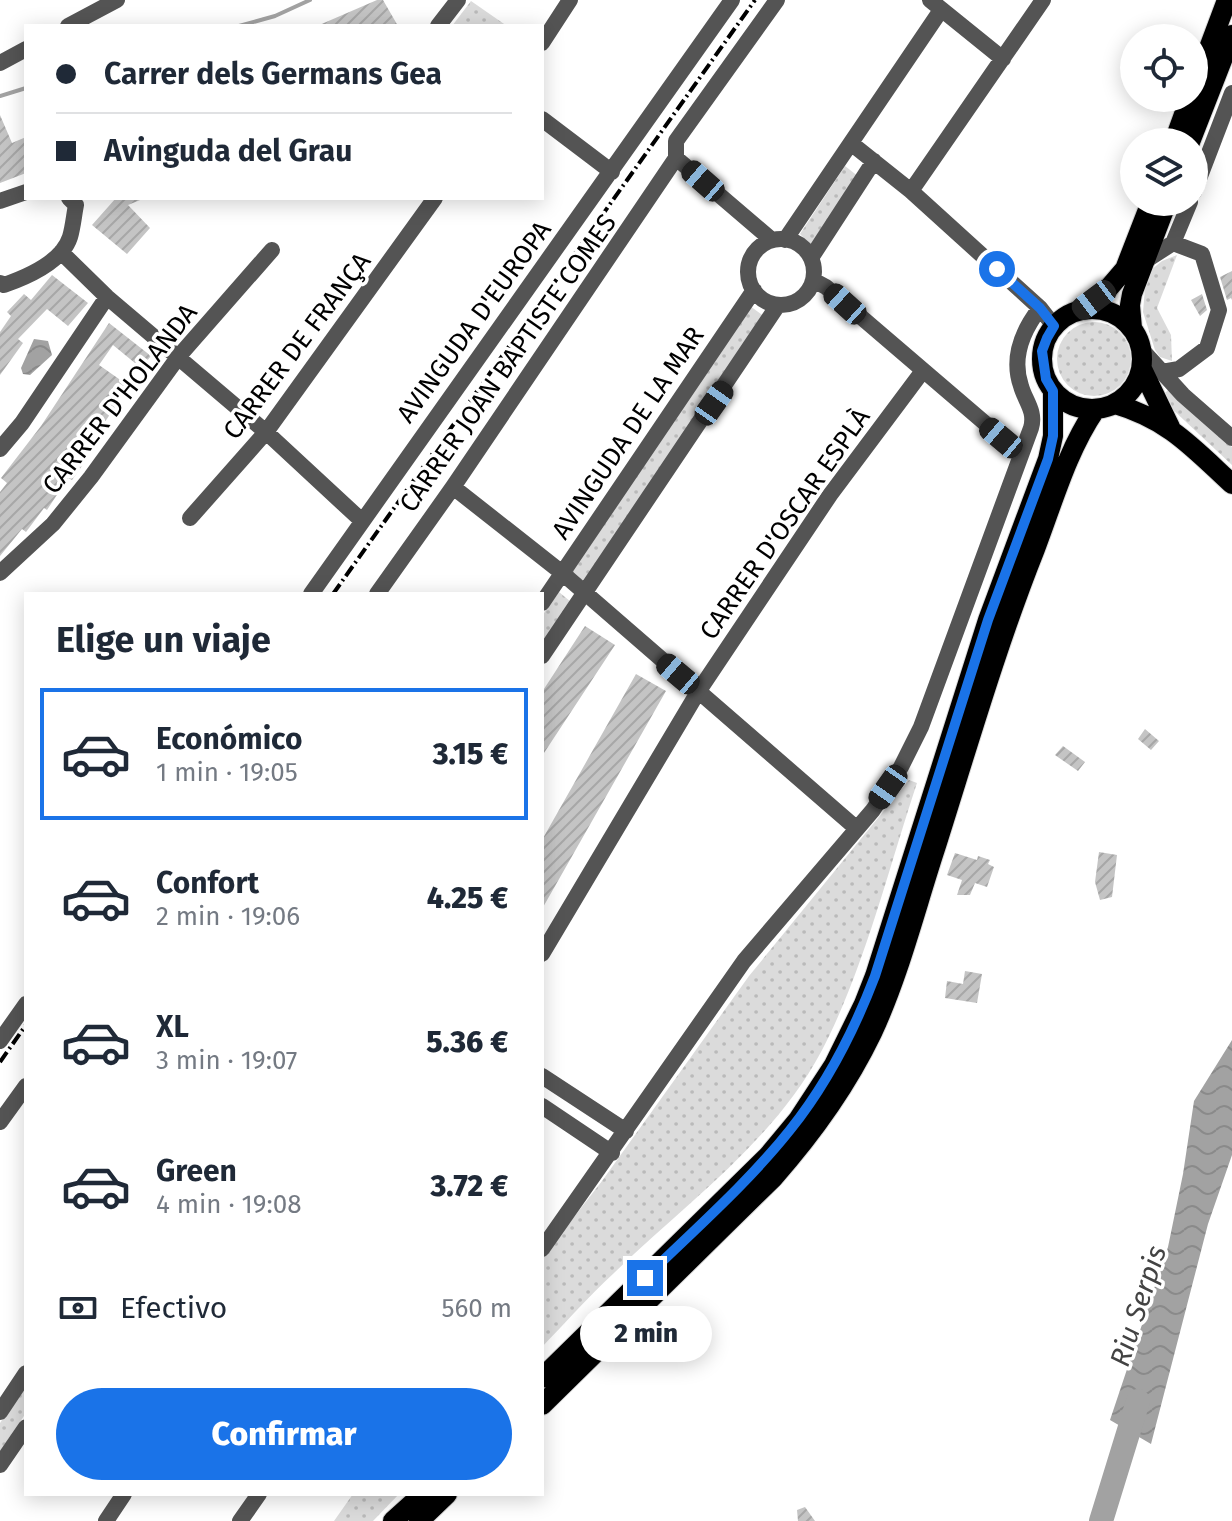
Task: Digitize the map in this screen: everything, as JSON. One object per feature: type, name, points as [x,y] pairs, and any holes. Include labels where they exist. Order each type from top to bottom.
[{"type":"main road","points":[[1208,50],[1226,1]]},
{"type":"main road","points":[[1195,128],[1232,35]]},
{"type":"main road","points":[[1146,216],[1125,269],[1107,290],[1054,326],[1042,351],[1046,379],[1065,402],[1079,408],[1139,411],[1170,427],[1232,484]]},
{"type":"main road","points":[[1162,216],[1130,305],[1132,328],[1149,364],[1170,427]]},
{"type":"main road","points":[[1080,310],[1109,312],[1132,328]]},
{"type":"main road","points":[[544,1403],[773,1178],[811,1132],[856,1064],[883,1006],[1010,611],[1071,453],[1105,407],[1135,385],[1149,364]]},
{"type":"main road","points":[[544,1376],[768,1156],[807,1107],[844,1045],[875,976],[988,620],[1048,459],[1053,436],[1053,391]]},
{"type":"main road","points":[[393,1521],[421,1496]]},
{"type":"main road","points":[[419,1521],[445,1496]]},
{"type":"street","points":[[72,24],[117,0]]},
{"type":"street","points":[[440,24],[458,0]]},
{"type":"street","points":[[544,40],[570,0]]},
{"type":"street","name":"AVINGUDA D'EUROPA","points":[[312,592],[732,0]]},
{"type":"street","name":"CARRER JOAN BAPTISTE COMES","points":[[378,592],[676,158],[676,141],[777,0]]},
{"type":"street","points":[[911,191],[1043,0]]},
{"type":"street","points":[[676,158],[779,240],[800,246],[811,258],[813,280],[804,296],[796,301],[778,305],[764,300],[754,290],[748,271],[750,261],[755,252],[779,240],[852,144],[935,5],[1003,59]]},
{"type":"street","points":[[0,63],[24,50]]},
{"type":"street","points":[[1208,156],[1232,93]]},
{"type":"street","points":[[544,121],[612,172]]},
{"type":"street","points":[[852,144],[911,191],[1040,308],[1054,326]]},
{"type":"street","points":[[811,258],[874,161]]},
{"type":"street","points":[[0,201],[24,193]]},
{"type":"street","points":[[1,285],[43,267],[61,252],[70,240],[75,200]]},
{"type":"street","name":"CARRER DE FRANÇA","points":[[190,518],[266,432],[434,200]]},
{"type":"street","points":[[1145,261],[1173,243],[1184,216]]},
{"type":"street","points":[[1149,364],[1179,369],[1207,348],[1219,310],[1202,254],[1173,243]]},
{"type":"street","name":"CARRER D'HOLANDA","points":[[0,573],[53,524],[179,356],[272,250]]},
{"type":"street","points":[[61,252],[107,297],[266,432],[362,521]]},
{"type":"street","points":[[813,280],[826,287],[1021,454]]},
{"type":"street","name":"AVINGUDA DE LA MAR","points":[[544,600],[754,290]]},
{"type":"street","points":[[0,449],[22,423],[107,297]]},
{"type":"street","name":"AVINGUDA DE LA MAR","points":[[544,653],[778,305]]},
{"type":"street","points":[[544,1246],[744,961],[873,810],[901,767],[921,727],[1033,418],[1020,385],[1018,355],[1025,329],[1040,308]]},
{"type":"street","points":[[1149,364],[1232,438]]},
{"type":"street","name":"CARRER D'OSCAR ESPLÀ","points":[[544,951],[698,692],[830,495],[922,372]]},
{"type":"street","points":[[453,487],[561,572],[856,828]]},
{"type":"street","points":[[0,1041],[24,1007]]},
{"type":"street","points":[[544,1077],[626,1131]]},
{"type":"street","points":[[0,1122],[24,1089]]},
{"type":"street","points":[[544,1107],[612,1153]]},
{"type":"street","points":[[0,1412],[24,1376]]},
{"type":"street","points":[[0,1465],[24,1430]]},
{"type":"street","points":[[106,1521],[123,1496]]},
{"type":"street","points":[[240,1521],[258,1496]]},
{"type":"shaded area","points":[[471,1],[504,24],[454,24]]},
{"type":"shaded area","points":[[845,166],[859,177],[812,246],[800,234]]},
{"type":"shaded area","points":[[1177,255],[1157,308],[1171,335],[1172,361],[1160,357],[1155,350],[1143,312],[1145,288],[1151,270]]},
{"type":"shaded area","points":[[750,306],[765,317],[585,582],[571,572]]},
{"type":"shaded area","points":[[1094,322],[1108,325],[1120,333],[1128,345],[1131,359],[1128,373],[1120,385],[1108,393],[1094,396],[1080,393],[1068,385],[1060,373],[1057,359],[1060,345],[1068,333],[1080,325]]},
{"type":"shaded area","points":[[1168,390],[1232,447],[1232,465],[1169,406],[1163,395]]},
{"type":"shaded area","points":[[559,592],[571,602],[544,642],[544,613]]},
{"type":"shaded area","points":[[909,780],[917,783],[850,988],[821,1052],[801,1084],[779,1115],[753,1143],[605,1282],[544,1345],[544,1255],[602,1181],[749,976]]},
{"type":"shaded area","points":[[24,1387],[24,1416],[0,1451],[0,1423]]},
{"type":"shaded area","points":[[352,1496],[397,1496],[373,1521],[334,1521]]},
{"type":"water","points":[[34,339],[48,341],[52,355],[30,375],[23,374],[21,368]]},
{"type":"water","points":[[1232,1040],[1232,1155],[1208,1224],[1151,1444],[1110,1420],[1168,1247],[1194,1101]]},
{"type":"building","points":[[383,0],[397,24],[322,24]]},
{"type":"building","points":[[0,115],[12,143],[24,138],[24,174],[0,183]]},
{"type":"building","points":[[114,200],[140,200],[128,205],[150,228],[127,254],[92,225]]},
{"type":"building","points":[[1232,271],[1232,300],[1227,300],[1220,277]]},
{"type":"building","points":[[52,275],[88,303],[68,326],[47,309],[18,339],[23,343],[0,375],[0,332],[11,316],[7,312],[24,294],[31,300]]},
{"type":"building","points":[[1202,294],[1207,310],[1200,316],[1191,300]]},
{"type":"building","points":[[109,323],[151,356],[141,368],[113,345],[99,365],[129,386],[82,456],[87,459],[72,480],[68,478],[47,510],[44,508],[26,532],[22,529],[0,556],[0,492],[7,483],[1,478],[41,426]]},
{"type":"building","points":[[585,626],[615,645],[544,753],[544,689]]},
{"type":"building","points":[[636,674],[666,691],[544,905],[544,836]]},
{"type":"building","points":[[1145,729],[1159,741],[1151,750],[1138,739]]},
{"type":"building","points":[[1063,746],[1085,762],[1078,771],[1055,755]]},
{"type":"building","points":[[1099,852],[1117,855],[1112,897],[1100,900],[1095,882]]},
{"type":"building","points":[[955,853],[977,860],[978,856],[990,860],[988,864],[994,867],[987,887],[975,883],[970,895],[957,895],[962,880],[947,875]]},
{"type":"building","points":[[965,971],[982,974],[977,1003],[945,998],[947,981],[963,984]]},
{"type":"building","points":[[805,1507],[815,1521],[798,1521],[797,1510]]},
{"type":"waterway","points":[[246,24],[275,16],[310,0]]},
{"type":"waterway","points":[[0,96],[24,89]]},
{"type":"waterway","name":"Riu Serpis","points":[[1101,1521],[1138,1401]]},
{"type":"railway","points":[[334,592],[755,0]]},
{"type":"railway","points":[[0,1062],[24,1028]]},
{"type":"route","points":[[645,1278],[768,1156],[798,1120],[834,1065],[875,976],[988,620],[1051,448],[1053,391],[1042,366],[1042,351],[1054,326],[1040,308],[997,269]]}]
